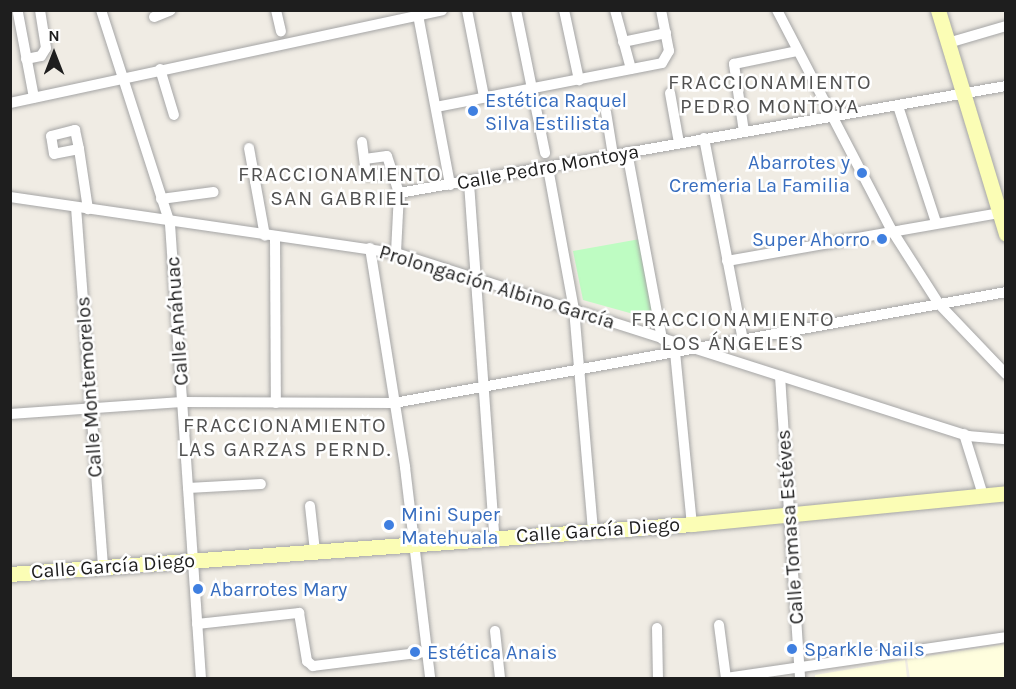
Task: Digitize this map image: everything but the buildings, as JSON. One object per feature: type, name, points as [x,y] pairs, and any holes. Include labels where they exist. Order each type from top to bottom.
[{"type":"street","points":[[26,59],[41,56],[46,48],[40,10]]},
{"type":"street","name":"Calle Anáhuac","points":[[101,10],[120,78],[170,224],[201,678]]},
{"type":"street","points":[[154,17],[171,10]]},
{"type":"street","points":[[276,10],[281,30]]},
{"type":"street","points":[[10,103],[442,10]]},
{"type":"street","points":[[467,10],[484,97]]},
{"type":"street","points":[[516,10],[545,153]]},
{"type":"street","points":[[564,10],[579,80]]},
{"type":"street","points":[[615,10],[631,69]]},
{"type":"street","points":[[436,107],[631,69],[668,57],[661,10]]},
{"type":"street","points":[[777,10],[830,117],[891,229],[939,304],[1005,374]]},
{"type":"street","points":[[938,10],[1000,204],[1005,234]]},
{"type":"street","points":[[18,12],[34,98]]},
{"type":"street","points":[[422,13],[450,185]]},
{"type":"street","points":[[948,43],[1005,26]]},
{"type":"street","points":[[623,42],[666,33]]},
{"type":"street","points":[[744,132],[734,64],[797,51]]},
{"type":"street","points":[[160,69],[174,115]]},
{"type":"street","name":"Calle Pedro Montoya","points":[[399,193],[469,183],[704,138],[1005,86]]},
{"type":"street","points":[[670,93],[679,143]]},
{"type":"street","points":[[898,106],[936,222]]},
{"type":"street","points":[[606,112],[612,155]]},
{"type":"street","points":[[704,138],[742,340]]},
{"type":"street","points":[[362,142],[366,175],[391,174]]},
{"type":"street","points":[[249,148],[270,237],[276,403]]},
{"type":"street","name":"Calle Montemorelos","points":[[79,149],[91,409],[103,567]]},
{"type":"street","points":[[627,152],[662,339]]},
{"type":"street","points":[[365,159],[387,156],[399,193],[396,253]]},
{"type":"street","points":[[548,168],[574,309],[593,531]]},
{"type":"street","points":[[469,183],[494,536]]},
{"type":"street","points":[[161,199],[214,192]]},
{"type":"street","name":"Prolongación Albino García","points":[[10,197],[170,224],[396,253],[964,434],[1005,439]]},
{"type":"street","points":[[728,261],[936,222],[1000,204]]},
{"type":"street","points":[[370,248],[394,403],[430,678]]},
{"type":"street","points":[[10,414],[182,402],[394,403],[1005,292]]},
{"type":"street","points":[[675,352],[692,524]]},
{"type":"street","name":"Calle Tomasa Estéves","points":[[780,376],[800,678]]},
{"type":"street","points":[[964,434],[984,495]]},
{"type":"street","points":[[188,488],[261,484]]},
{"type":"street","name":"Calle García Diego","points":[[10,574],[412,542],[692,524],[1005,493]]},
{"type":"street","points":[[310,506],[315,550]]},
{"type":"street","points":[[197,624],[298,613],[307,661],[313,666],[426,652]]},
{"type":"street","points":[[719,625],[726,678],[1005,637]]},
{"type":"street","points":[[657,628],[658,678]]},
{"type":"street","points":[[495,631],[501,678]]},
{"type":"shaded area","points":[[1005,644],[1005,678],[910,678],[907,659]]},
{"type":"shaded area","points":[[905,660],[907,678],[815,678],[815,675]]},
{"type":"green space","points":[[640,239],[655,320],[583,300],[573,251]]},
{"type":"place","name":"Estética Raquel Silva Estilista","points":[[473,111]]},
{"type":"place","name":"Abarrotes y Cremeria La Familia","points":[[862,173]]},
{"type":"place","name":"Super Ahorro","points":[[882,239]]},
{"type":"place","name":"Mini Super Matehuala","points":[[389,525]]},
{"type":"place","name":"Abarrotes Mary","points":[[198,589]]},
{"type":"place","name":"Sparkle Nails","points":[[792,649]]},
{"type":"place","name":"Estética Anais","points":[[415,652]]},
{"type":"district","name":"FRACCIONAMIENTO PEDRO MONTOYA","points":[[770,94]]},
{"type":"district","name":"FRACCIONAMIENTO SAN GABRIEL","points":[[340,186]]},
{"type":"district","name":"FRACCIONAMIENTO LOS ÁNGELES","points":[[733,331]]},
{"type":"district","name":"FRACCIONAMIENTO LAS GARZAS PERND.","points":[[285,437]]}]
